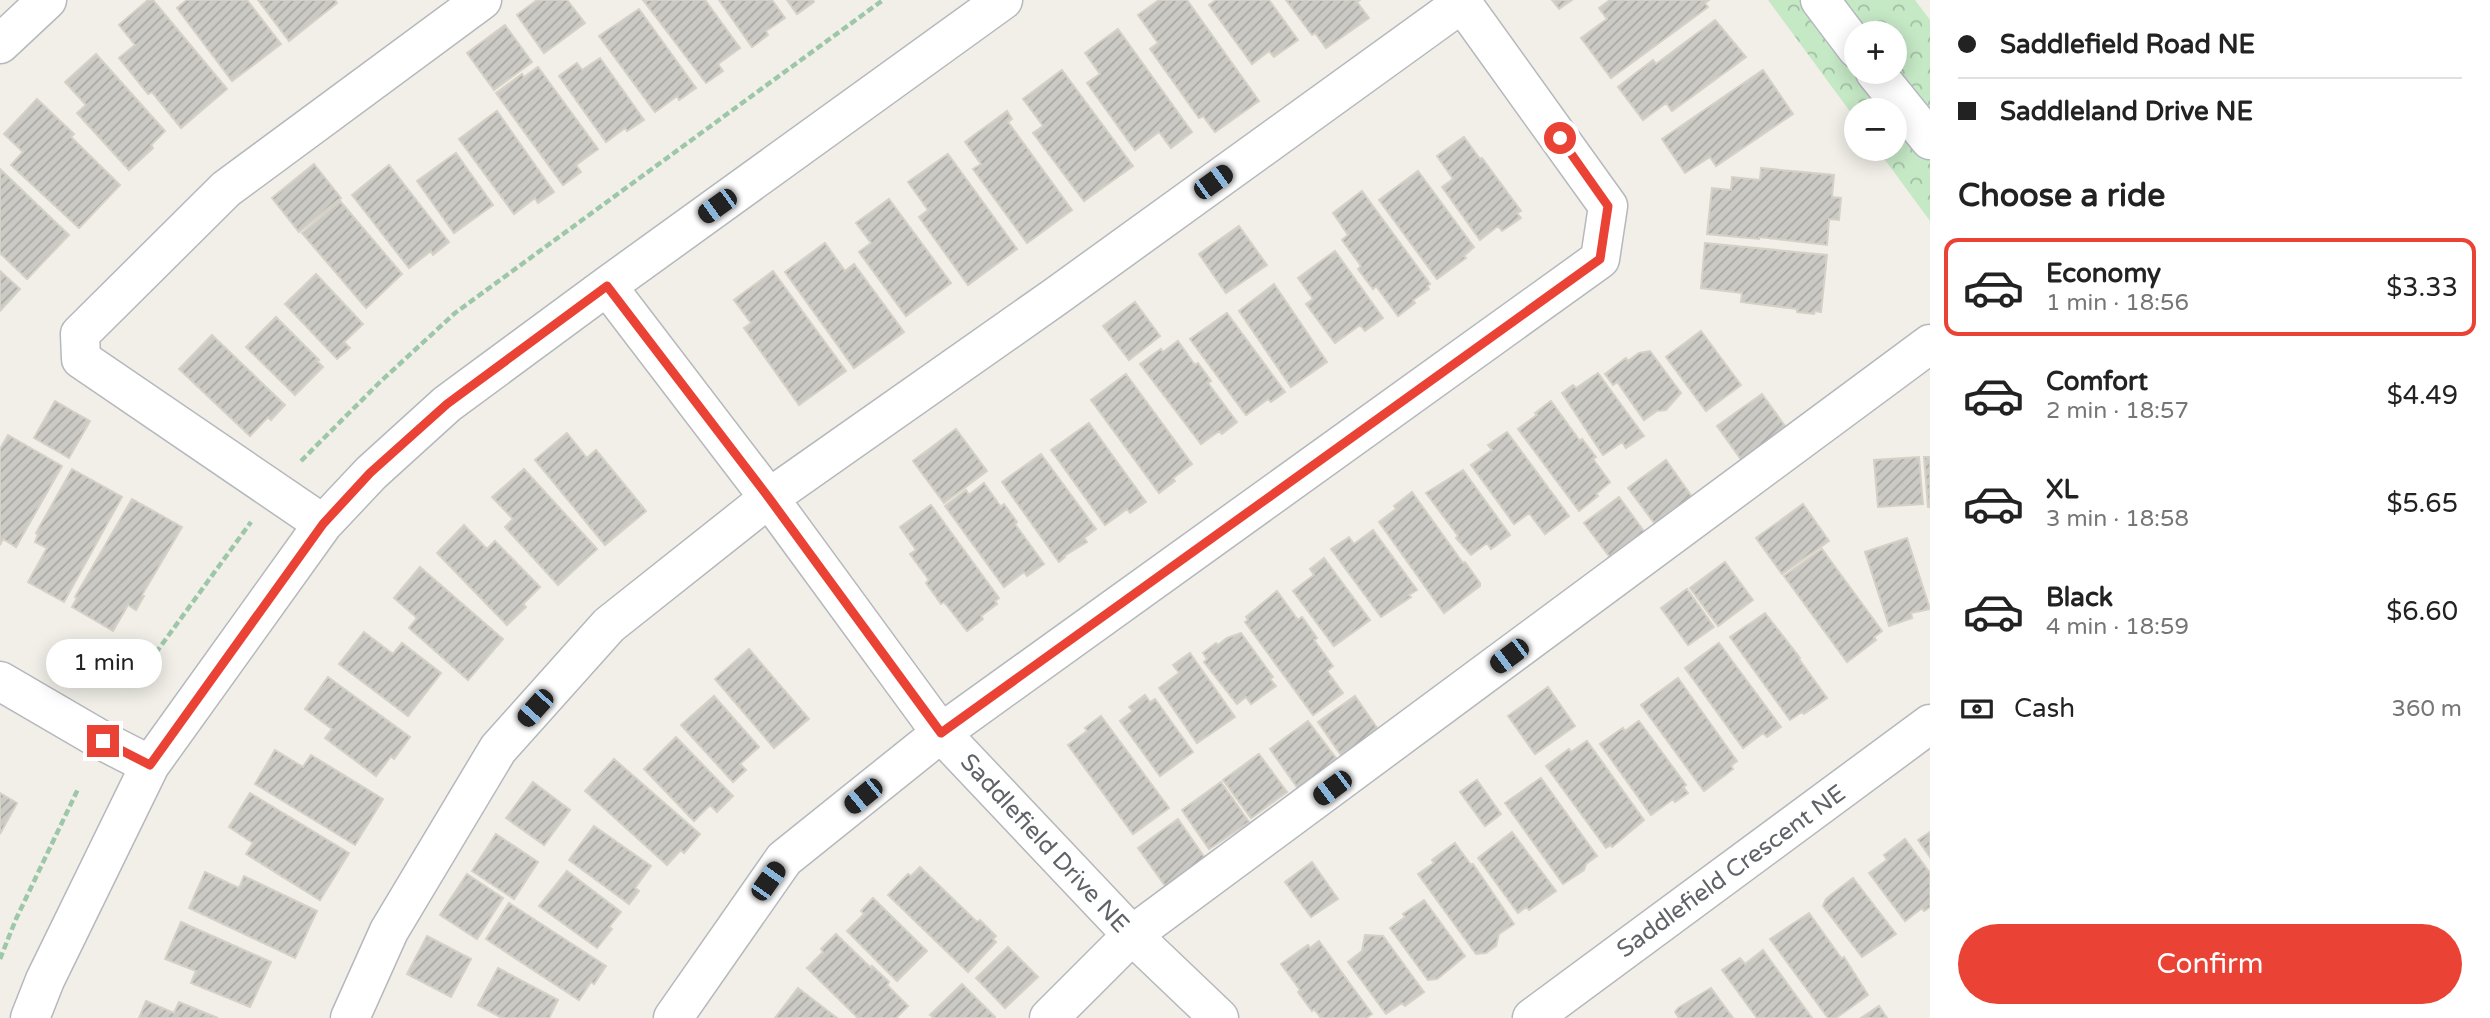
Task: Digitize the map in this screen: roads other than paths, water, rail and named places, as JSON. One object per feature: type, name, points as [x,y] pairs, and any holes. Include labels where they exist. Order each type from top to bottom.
[{"type":"street","points":[[0,44],[47,0]]},
{"type":"street","points":[[323,524],[82,359],[80,334],[226,189],[482,0]]},
{"type":"street","points":[[30,1018],[45,980],[150,765],[323,524],[370,473],[447,404],[1003,0]]},
{"type":"street","points":[[1820,0],[1844,32]]},
{"type":"street","points":[[350,1018],[389,931],[498,749],[609,625],[769,498],[1055,297],[1461,1],[1608,206],[1600,259],[941,733],[784,859],[673,1018]]},
{"type":"street","points":[[1885,84],[1930,141]]},
{"type":"street","name":"Saddlefield Drive NE","points":[[607,286],[769,498],[941,733],[1132,935],[1219,1018]]},
{"type":"street","points":[[1049,1018],[1132,935],[1930,344]]},
{"type":"street","points":[[0,681],[150,765]]},
{"type":"street","name":"Saddlefield Crescent NE","points":[[1532,1018],[1930,724]]}]
